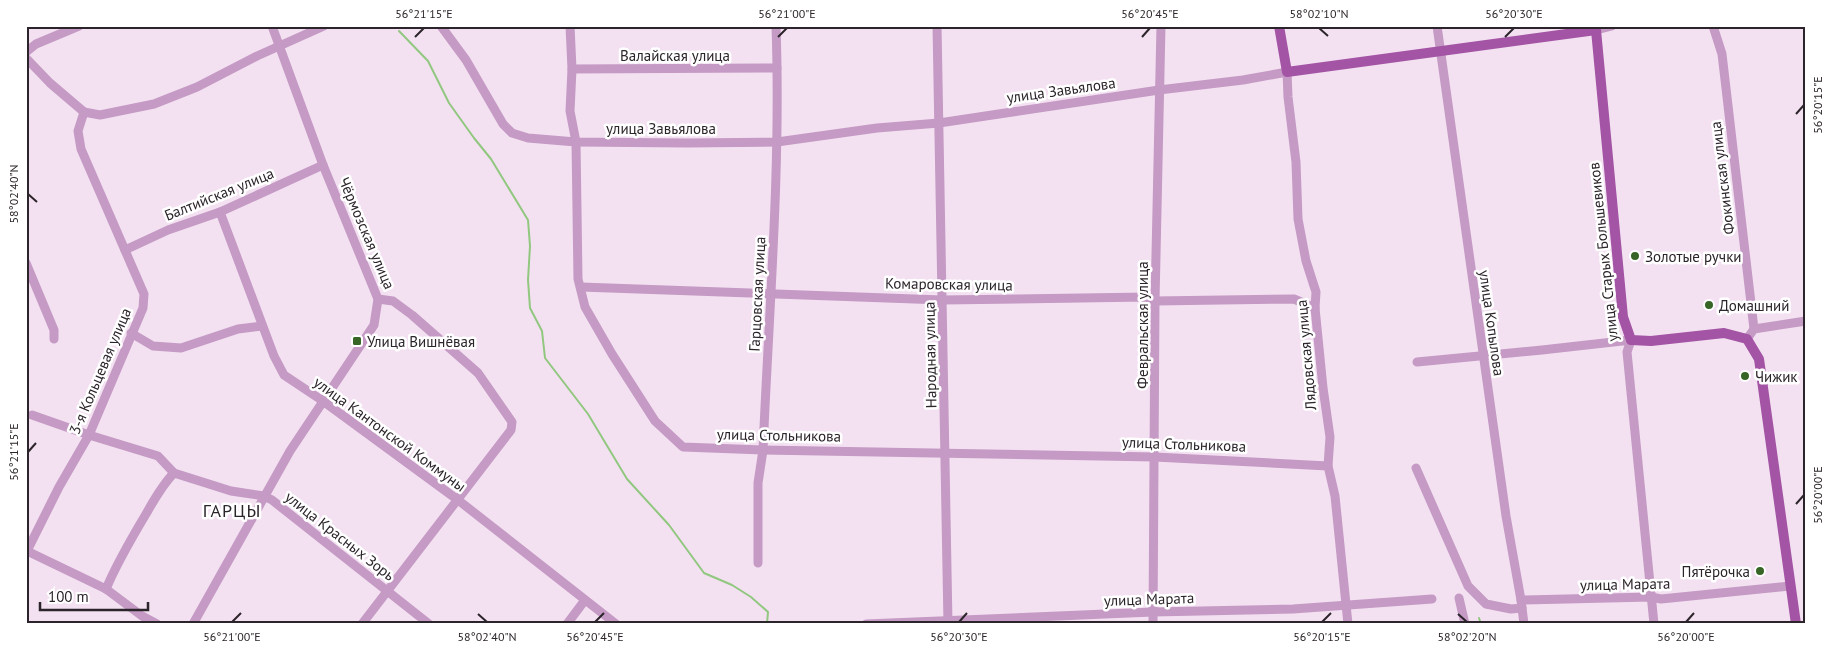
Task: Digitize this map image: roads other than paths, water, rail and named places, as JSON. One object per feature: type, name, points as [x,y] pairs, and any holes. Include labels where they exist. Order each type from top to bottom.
[{"type":"main road","name":"Лядовская улица","points":[[1279,26],[1287,72]]},
{"type":"main road","name":"улица Завьялова","points":[[1287,72],[1596,28]]},
{"type":"main road","name":"улица Старых Большевиков","points":[[1596,28],[1623,317],[1631,340]]},
{"type":"main road","points":[[1631,340],[1651,341],[1724,333],[1747,339],[1759,359],[1796,624]]},
{"type":"street","points":[[26,52],[36,44],[79,26]]},
{"type":"street","name":"Чёрмозская улица","points":[[272,26],[324,165],[378,299],[393,301],[412,314],[478,373],[512,422],[511,430],[458,500]]},
{"type":"street","points":[[26,58],[50,83],[84,112],[100,115],[154,104],[197,87],[257,56],[324,26]]},
{"type":"street","name":"улица Завьялова","points":[[440,26],[466,60],[503,124],[512,133],[528,138],[576,142],[687,144],[777,142],[877,128],[938,123],[1159,90],[1243,80],[1287,72]]},
{"type":"street","name":"улица Стольникова","points":[[570,26],[572,69],[570,111],[576,142],[578,279],[585,307],[656,421],[683,447],[1155,457],[1328,466]]},
{"type":"street","name":"Гарцовская улица","points":[[758,563],[758,483],[763,450],[775,216],[777,142],[776,26]]},
{"type":"street","name":"Народная улица","points":[[937,26],[948,622]]},
{"type":"street","name":"Февральская улица","points":[[1153,624],[1161,26]]},
{"type":"street","name":"улица Копылова","points":[[1436,26],[1506,516],[1524,624]]},
{"type":"street","name":"улица Завьялова","points":[[1596,28],[1612,26]]},
{"type":"street","name":"Фокинская улица","points":[[1713,26],[1722,54],[1754,329]]},
{"type":"street","name":"Валайская улица","points":[[572,69],[777,68]]},
{"type":"street","name":"Лядовская улица","points":[[1287,72],[1296,162],[1298,219],[1306,261],[1316,292],[1315,308],[1330,437],[1328,466],[1335,496],[1348,624]]},
{"type":"street","name":"3-я Кольцевая улица","points":[[27,551],[59,487],[89,436],[142,308],[144,294],[81,149],[78,131],[84,112]]},
{"type":"street","name":"Балтийская улица","points":[[125,250],[168,230],[220,212],[324,165]]},
{"type":"street","name":"улица Кантонской Коммуны","points":[[220,212],[262,326],[284,375],[458,500],[616,624]]},
{"type":"street","points":[[26,263],[54,330],[54,338]]},
{"type":"street","name":"Комаровская улица","points":[[581,287],[942,300],[1146,297],[1156,301],[1294,300],[1315,308]]},
{"type":"street","points":[[193,624],[290,451],[374,326],[378,299]]},
{"type":"street","points":[[1747,339],[1754,329],[1806,321]]},
{"type":"street","points":[[131,333],[153,346],[181,348],[238,329],[262,326]]},
{"type":"street","points":[[1417,362],[1631,340]]},
{"type":"street","name":"улица Старых Большевиков","points":[[1631,340],[1627,352],[1654,624]]},
{"type":"street","name":"улица Красных Зорь","points":[[32,415],[89,436],[158,456],[174,473],[231,491],[264,496],[272,500],[430,624]]},
{"type":"street","name":"улица Марата","points":[[1416,468],[1468,586],[1486,604],[1510,608],[1522,604],[1651,597],[1661,599],[1790,586]]},
{"type":"street","points":[[106,590],[115,568],[137,529],[164,484],[174,473]]},
{"type":"street","points":[[362,624],[458,500]]},
{"type":"street","points":[[27,551],[106,590],[142,616],[158,624]]},
{"type":"street","points":[[1459,598],[1465,624]]},
{"type":"street","name":"улица Марата","points":[[866,624],[1153,612],[1293,609],[1432,599]]},
{"type":"street","points":[[567,624],[585,600]]},
{"type":"waterway","points":[[399,31],[428,61],[449,103],[491,159],[528,220],[530,308],[542,331],[545,358],[588,414],[627,479],[669,525],[704,573],[732,585],[751,597],[768,612],[767,624]]},
{"type":"waterway","points":[[1479,618],[1481,624]]},
{"type":"place","name":"Золотые ручки","points":[[1635,256]]},
{"type":"place","name":"Домашний","points":[[1709,305]]},
{"type":"place","name":"Улица Вишнёвая","points":[[357,341]]},
{"type":"place","name":"Чижик","points":[[1745,376]]},
{"type":"place","name":"Пятёрочка","points":[[1760,571]]},
{"type":"district","name":"ГАРЦЫ","points":[[232,510]]}]
